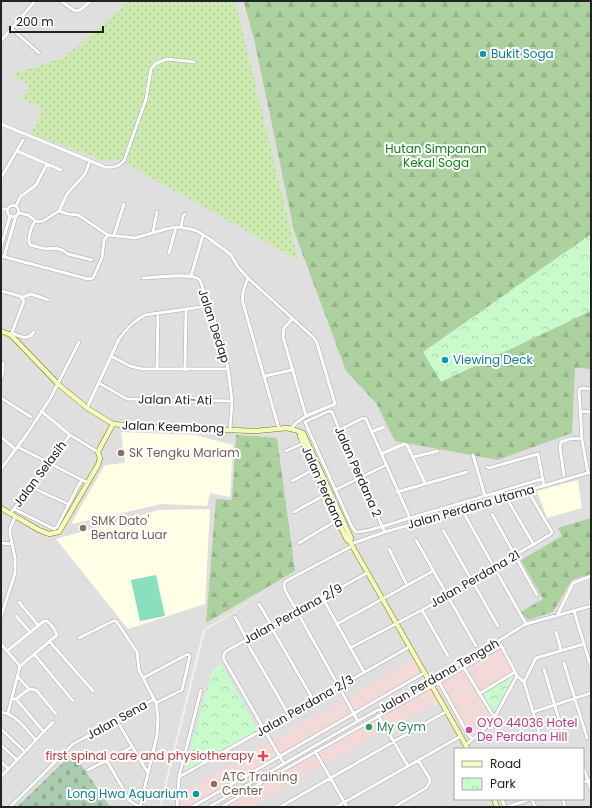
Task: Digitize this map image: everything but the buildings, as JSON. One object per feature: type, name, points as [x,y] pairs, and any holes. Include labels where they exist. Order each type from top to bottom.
[{"type":"street","points":[[1,41],[36,1]]},
{"type":"street","points":[[62,1],[75,11],[80,10],[91,1]]},
{"type":"street","points":[[12,29],[39,54]]},
{"type":"street","points":[[1,124],[110,168],[121,164],[124,161],[146,99],[150,72],[155,64],[167,59],[194,62]]},
{"type":"street","points":[[1,178],[23,140]]},
{"type":"street","points":[[18,151],[61,170]]},
{"type":"street","points":[[19,213],[28,215],[37,222],[43,221],[59,211],[67,194],[85,174],[90,161]]},
{"type":"street","points":[[16,206],[20,198],[36,185],[47,164]]},
{"type":"street","points":[[114,235],[124,204]]},
{"type":"street","points":[[1,208],[8,209],[16,206]]},
{"type":"street","points":[[16,206],[19,213]]},
{"type":"street","points":[[1,247],[10,216],[8,209]]},
{"type":"street","points":[[59,211],[78,215],[108,235],[135,238],[176,227],[190,229],[203,234],[231,255],[236,265],[248,278],[318,343],[335,402],[334,405],[306,416],[296,423],[291,429]]},
{"type":"street","points":[[153,232],[157,212]]},
{"type":"street","points":[[19,213],[16,216],[3,256],[88,279],[93,278],[102,258],[104,240],[108,235]]},
{"type":"street","points":[[181,228],[183,216],[185,214]]},
{"type":"street","points":[[10,216],[16,216]]},
{"type":"street","points":[[35,221],[32,226],[29,240],[30,245],[46,249],[54,248],[62,250],[68,254],[92,260]]},
{"type":"street","points":[[169,253],[176,227]]},
{"type":"street","points":[[191,276],[203,234]]},
{"type":"street","name":"Jalan Dedap","points":[[143,278],[191,276],[200,280],[222,342],[228,369],[232,401],[230,429]]},
{"type":"street","points":[[248,278],[242,298],[243,304],[265,376],[279,429]]},
{"type":"street","points":[[1,291],[22,297],[31,294],[48,300]]},
{"type":"street","points":[[12,334],[24,303],[22,297]]},
{"type":"street","points":[[87,408],[119,339],[132,323],[145,315],[208,306]]},
{"type":"street","points":[[185,370],[186,310]]},
{"type":"street","points":[[157,369],[158,313]]},
{"type":"street","points":[[292,319],[284,328],[283,332],[292,370],[306,416]]},
{"type":"street","points":[[1,331],[25,338],[29,337],[34,332]]},
{"type":"street","name":"Jalan Keembong","points":[[12,334],[58,384],[87,408],[113,424],[146,427],[256,431],[291,429],[300,433]]},
{"type":"street","points":[[1,469],[58,384],[79,342]]},
{"type":"street","points":[[111,356],[138,369],[228,369]]},
{"type":"street","points":[[1,379],[3,363]]},
{"type":"street","points":[[265,376],[292,370]]},
{"type":"street","name":"Jalan Ati-Ati","points":[[99,382],[127,399],[232,401]]},
{"type":"street","points":[[589,473],[582,438],[579,390],[581,388],[591,389]]},
{"type":"street","points":[[1,398],[31,417]]},
{"type":"street","points":[[1,508],[39,530],[49,534],[59,532],[98,465],[100,458],[98,452],[70,435],[41,411]]},
{"type":"street","name":"Jalan Perdana 2","points":[[330,492],[304,423],[331,411],[385,532]]},
{"type":"street","points":[[580,411],[591,412]]},
{"type":"street","points":[[339,430],[365,418],[410,518]]},
{"type":"street","points":[[98,452],[113,424]]},
{"type":"street","points":[[371,432],[384,427]]},
{"type":"street","name":"Jalan Perdana","points":[[300,433],[303,433],[305,442],[316,468],[330,492],[339,519],[351,538],[351,544],[467,747]]},
{"type":"street","name":"Jalan Selasih","points":[[10,514],[70,435]]},
{"type":"street","points":[[1,437],[16,448],[88,483]]},
{"type":"street","points":[[564,476],[560,447],[561,442],[569,439],[582,438]]},
{"type":"street","points":[[286,451],[305,442]]},
{"type":"street","points":[[381,454],[404,444],[407,445],[425,483]]},
{"type":"street","points":[[413,457],[438,451]]},
{"type":"street","points":[[486,467],[490,468],[538,454],[544,486]]},
{"type":"street","points":[[473,455],[485,496]]},
{"type":"street","points":[[294,512],[330,492],[386,465]]},
{"type":"street","points":[[292,481],[316,468]]},
{"type":"street","points":[[397,492],[467,472]]},
{"type":"street","name":"Jalan Perdana Utama","points":[[358,721],[284,587],[286,581],[351,544],[385,532],[589,473]]},
{"type":"street","points":[[330,492],[354,530],[360,532],[542,479]]},
{"type":"street","points":[[14,509],[54,529],[60,523],[68,504],[82,480]]},
{"type":"street","points":[[32,487],[68,504]]},
{"type":"street","name":"Jalan Perdana 21","points":[[350,648],[422,610],[552,533],[528,491]]},
{"type":"street","points":[[506,497],[534,545]]},
{"type":"street","points":[[462,510],[526,624]]},
{"type":"street","points":[[492,514],[537,595]]},
{"type":"street","points":[[1,617],[15,573],[16,563],[10,528],[16,517]]},
{"type":"street","points":[[299,543],[339,519]]},
{"type":"street","points":[[443,530],[498,626]]},
{"type":"street","points":[[416,540],[476,646]]},
{"type":"street","points":[[1,543],[12,544]]},
{"type":"street","points":[[389,549],[407,585]]},
{"type":"street","points":[[337,624],[433,571]]},
{"type":"street","name":"Jalan Perdana 2/9","points":[[264,729],[223,658],[225,652],[367,573]]},
{"type":"street","points":[[557,616],[573,583],[591,576]]},
{"type":"street","points":[[322,597],[364,672]]},
{"type":"street","points":[[19,602],[38,625]]},
{"type":"street","points":[[260,604],[314,701]]},
{"type":"street","name":"Jalan Perdana Tengah","points":[[210,807],[358,721],[431,684],[526,624],[591,606]]},
{"type":"street","points":[[422,610],[448,656]]},
{"type":"street","points":[[574,611],[591,667]]},
{"type":"street","points":[[16,616],[30,632]]},
{"type":"street","points":[[235,617],[289,715]]},
{"type":"street","points":[[7,651],[44,621],[47,621],[53,627],[57,635],[20,666],[14,699],[8,713]]},
{"type":"street","points":[[79,638],[113,621],[116,621],[137,652],[138,665],[155,701],[159,728],[140,807],[130,801],[107,761]]},
{"type":"street","points":[[556,632],[561,650]]},
{"type":"street","points":[[50,641],[93,691]]},
{"type":"street","points":[[499,642],[517,676],[524,682],[542,742]]},
{"type":"street","points":[[1,644],[20,666]]},
{"type":"street","points":[[524,682],[536,658],[584,644]]},
{"type":"street","points":[[220,801],[223,807],[264,781],[379,716],[431,684],[438,682],[464,668],[501,646]]},
{"type":"street","name":"Jalan Perdana 2/3","points":[[180,777],[409,647]]},
{"type":"street","points":[[34,654],[73,701]]},
{"type":"street","name":"Jalan Sena","points":[[10,807],[73,744],[155,701],[183,689],[190,656],[188,654],[143,678]]},
{"type":"street","points":[[564,662],[587,738]]},
{"type":"street","points":[[464,668],[494,717]]},
{"type":"street","points":[[544,669],[565,740]]},
{"type":"street","points":[[479,694],[515,672]]},
{"type":"street","points":[[192,807],[424,673]]},
{"type":"street","points":[[18,676],[29,689],[36,690],[56,714]]},
{"type":"street","points":[[467,747],[473,739],[488,726],[517,676]]},
{"type":"street","points":[[438,682],[473,739]]},
{"type":"street","points":[[14,699],[29,689]]},
{"type":"street","points":[[178,806],[180,777],[201,690]]},
{"type":"street","points":[[533,712],[591,693]]},
{"type":"street","points":[[14,699],[44,732]]},
{"type":"street","points":[[280,807],[447,711]]},
{"type":"street","points":[[1,712],[8,713],[18,720],[36,740]]},
{"type":"street","points":[[376,712],[408,766]]},
{"type":"street","points":[[117,721],[148,773]]},
{"type":"street","points":[[1,777],[53,722]]},
{"type":"street","points":[[1,729],[25,752]]},
{"type":"street","points":[[264,729],[284,764]]},
{"type":"street","points":[[336,807],[461,736]]},
{"type":"street","points":[[1,745],[17,760]]},
{"type":"street","points":[[88,770],[132,747]]},
{"type":"street","points":[[313,747],[347,807]]},
{"type":"street","points":[[394,807],[429,785],[430,779],[418,760]]},
{"type":"street","points":[[1,762],[8,771]]},
{"type":"street","points":[[584,768],[591,790]]},
{"type":"street","points":[[1,769],[8,771]]},
{"type":"street","points":[[506,807],[529,800]]},
{"type":"shaded area","points":[[1,1],[242,1],[254,39],[294,231],[346,371],[376,403],[395,440],[447,450],[575,368],[591,369],[591,807],[161,807],[205,631],[274,587],[203,630],[159,807],[1,807]]},
{"type":"shaded area","points":[[121,432],[196,435],[233,445],[230,497],[210,493],[207,506],[162,504],[72,524],[105,465],[125,463]]},
{"type":"shaded area","points":[[578,480],[582,508],[547,518],[537,491]]},
{"type":"shaded area","points":[[210,509],[205,604],[128,629],[56,539],[159,510]]},
{"type":"shaded area","points":[[502,644],[516,672],[481,694],[495,717],[488,728],[473,741],[468,737],[437,682]]},
{"type":"shaded area","points":[[417,657],[426,673],[193,807],[176,807],[178,794]]},
{"type":"shaded area","points":[[433,684],[442,700],[352,749],[252,807],[220,807],[264,780]]},
{"type":"green space","points":[[129,1],[235,1],[298,260],[120,160],[106,161],[31,134],[43,109],[22,99],[29,85],[10,75],[65,57]]},
{"type":"green space","name":"Hutan Simpanan Kekal Soga","points":[[243,1],[591,1],[591,369],[575,368],[572,433],[498,460],[395,441],[376,403],[346,371],[294,231],[254,39]]},
{"type":"green space","points":[[591,234],[591,311],[441,382],[423,352]]},
{"type":"green space","points":[[236,435],[277,438],[295,571],[206,623],[216,499],[232,500]]},
{"type":"green space","points":[[591,518],[591,574],[572,580],[553,612],[528,620],[521,612],[543,599],[521,560],[562,536],[558,528]]},
{"type":"green space","points":[[156,575],[165,616],[140,621],[131,580]]},
{"type":"green space","points":[[221,663],[258,730],[184,772],[212,671]]},
{"type":"green space","points":[[513,675],[514,676],[493,713],[483,695]]},
{"type":"green space","points":[[73,753],[110,807],[17,807]]},
{"type":"place","name":"Bukit Soga","points":[[483,54]]},
{"type":"place","name":"Viewing Deck","points":[[445,360]]},
{"type":"place","name":"SK Tengku Mariam","points":[[121,453]]},
{"type":"place","name":"SMK Dato' Bentara Luar","points":[[83,528]]},
{"type":"place","name":"My Gym","points":[[369,727]]},
{"type":"place","name":"OYO 44036 Hotel De Perdana Hill","points":[[469,730]]},
{"type":"place","name":"first spinal care and physiotherapy","points":[[263,756]]},
{"type":"place","name":"ATC Training Center","points":[[214,784]]},
{"type":"place","name":"Long Hwa Aquarium","points":[[196,794]]}]
